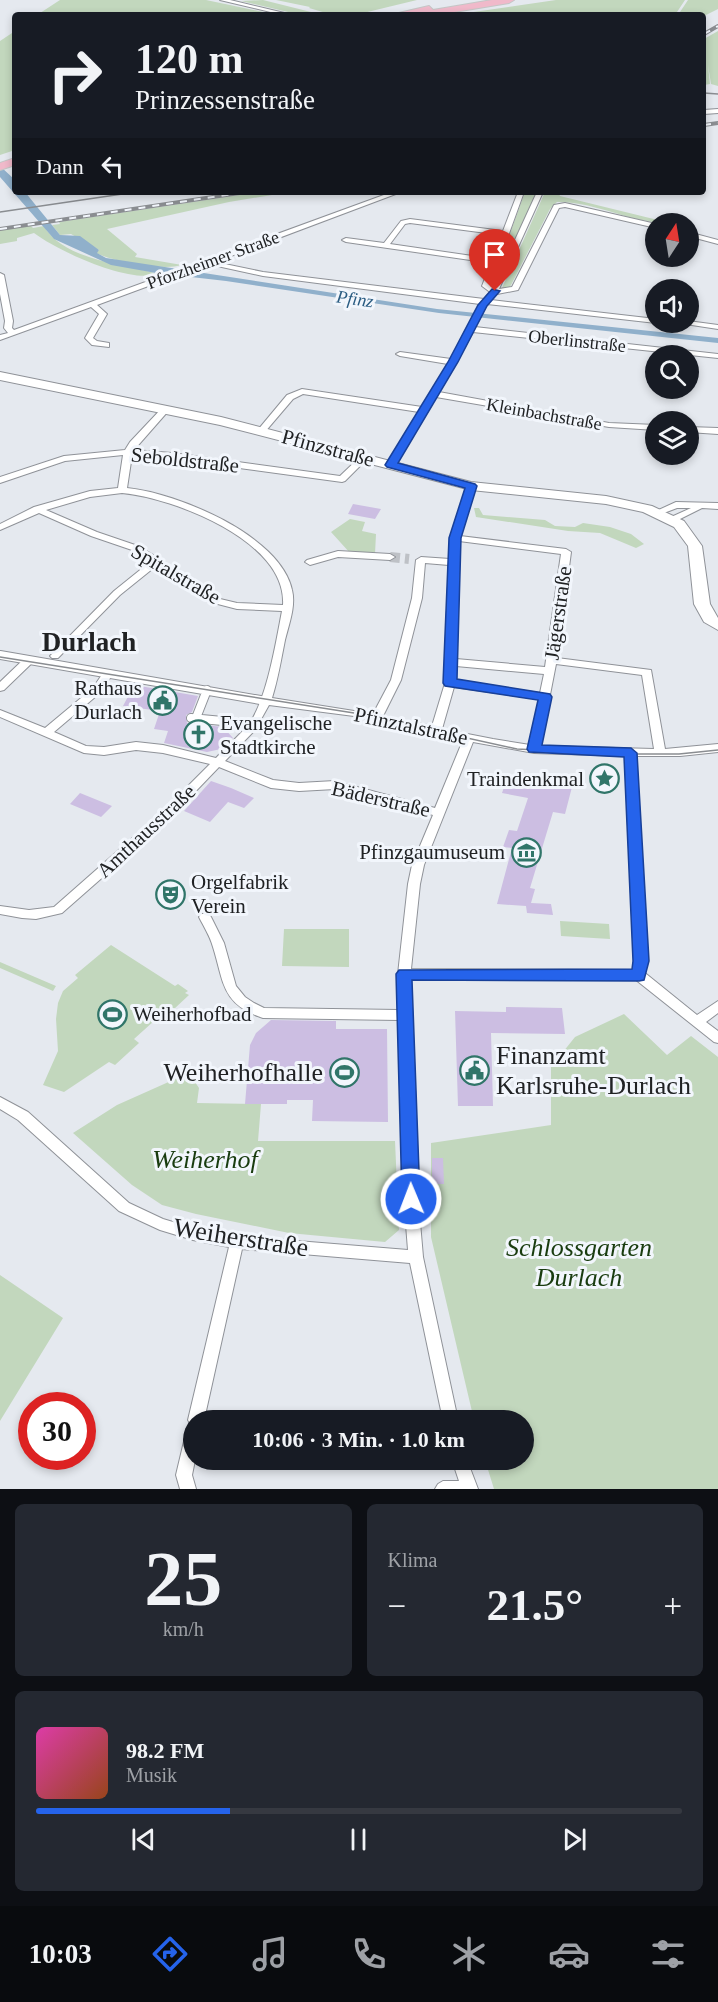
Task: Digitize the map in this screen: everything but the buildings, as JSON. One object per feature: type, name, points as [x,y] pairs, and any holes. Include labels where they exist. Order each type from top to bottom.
[{"type":"main road","points":[[412,12],[480,0]]},
{"type":"main road","points":[[437,12],[509,0]]},
{"type":"main road","name":"Pfinzstraße","points":[[0,376],[166,409],[261,431],[471,486],[625,503],[672,520]]},
{"type":"main road","points":[[672,520],[683,528],[695,546],[702,604],[709,619],[718,625]]},
{"type":"street","points":[[223,0],[277,12]]},
{"type":"street","name":"Pforzheimer Straße","points":[[0,338],[7,330],[27,327],[390,195]]},
{"type":"street","points":[[520,195],[486,286],[495,291],[515,288],[556,206],[565,205],[645,223]]},
{"type":"street","points":[[391,465],[453,362],[480,310],[495,291],[539,195]]},
{"type":"street","points":[[386,245],[403,222],[410,221],[506,233]]},
{"type":"street","points":[[699,237],[718,242]]},
{"type":"street","points":[[346,240],[494,261]]},
{"type":"street","points":[[208,262],[287,276],[486,303],[645,320]]},
{"type":"street","points":[[0,275],[9,321],[7,330]]},
{"type":"street","points":[[92,304],[103,314],[89,338],[95,343],[106,345]]},
{"type":"street","points":[[699,325],[718,327]]},
{"type":"street","name":"Oberlinstraße","points":[[471,329],[718,356]]},
{"type":"street","points":[[400,354],[453,362]]},
{"type":"street","points":[[261,431],[290,397],[302,391],[424,410]]},
{"type":"street","name":"Kleinbachstraße","points":[[434,394],[609,425],[645,427]]},
{"type":"street","points":[[122,490],[128,452],[166,409]]},
{"type":"street","points":[[699,430],[718,431]]},
{"type":"street","name":"Seboldstraße","points":[[0,480],[64,459],[128,452],[342,479],[364,458]]},
{"type":"street","points":[[436,731],[450,683],[455,538],[471,486]]},
{"type":"street","name":"Amthausstraße","points":[[0,527],[37,509],[79,498],[122,490],[153,495],[203,512],[241,534],[282,571],[288,589],[287,608],[266,700],[254,724],[166,815],[58,910],[43,915],[25,915],[0,910]]},
{"type":"street","points":[[656,513],[676,505],[717,506]]},
{"type":"street","points":[[672,520],[693,509],[717,506]]},
{"type":"street","name":"Spitalstraße","points":[[37,509],[93,534],[135,548],[213,600],[237,606],[287,608]]},
{"type":"street","name":"Jägerstraße","points":[[455,538],[566,552],[546,697],[534,749]]},
{"type":"street","points":[[310,562],[338,554],[390,557]]},
{"type":"street","points":[[409,559],[454,562]]},
{"type":"street","points":[[377,717],[399,670],[417,598],[421,560]]},
{"type":"street","points":[[52,661],[117,593],[157,561]]},
{"type":"street","name":"Pfinztalstraße","points":[[0,655],[28,661],[52,661],[107,675],[377,717],[422,731],[436,731],[534,749],[631,753],[718,748]]},
{"type":"street","points":[[551,660],[647,672],[660,752]]},
{"type":"street","points":[[0,688],[28,661]]},
{"type":"street","points":[[451,662],[550,671]]},
{"type":"street","points":[[0,713],[47,732],[97,690],[107,675]]},
{"type":"street","points":[[450,683],[546,697]]},
{"type":"street","points":[[207,690],[193,718],[254,724]]},
{"type":"street","name":"Bäderstraße","points":[[47,732],[84,749],[104,751],[136,746],[163,750],[218,763],[271,784],[299,787],[335,785],[440,813]]},
{"type":"street","points":[[449,1410],[416,1257],[411,1199],[404,974],[414,884],[424,847],[440,813],[469,738]]},
{"type":"street","points":[[631,753],[641,961],[639,975]]},
{"type":"street","points":[[205,917],[218,946],[229,990],[240,1002],[263,1013],[405,1015]]},
{"type":"street","points":[[404,974],[639,975],[718,1038]]},
{"type":"street","points":[[698,1021],[718,1006]]},
{"type":"street","name":"Weiherstraße","points":[[0,1102],[23,1116],[123,1207],[160,1224],[193,1234],[237,1242],[416,1257]]},
{"type":"street","points":[[198,1410],[237,1242]]},
{"type":"street","points":[[185,1470],[184,1475],[188,1489]]},
{"type":"street","points":[[443,1489],[469,1489],[463,1470]]},
{"type":"green space","points":[[60,0],[206,0],[264,12],[42,12]]},
{"type":"green space","points":[[263,0],[311,12],[288,12],[241,1]]},
{"type":"green space","points":[[276,0],[417,0],[367,12],[323,12]]},
{"type":"green space","points":[[556,0],[685,0],[677,12],[474,12]]},
{"type":"green space","points":[[688,0],[718,0],[718,9],[706,15],[706,12],[680,12]]},
{"type":"green space","points":[[718,31],[718,86],[711,84],[708,65],[710,84],[706,85],[706,38]]},
{"type":"green space","points":[[12,33],[12,151],[0,155],[0,41]]},
{"type":"green space","points":[[240,195],[272,195],[107,229],[137,254],[135,257],[182,265],[174,267],[139,265],[96,253],[99,250],[71,234],[60,235],[52,225],[60,224],[59,222]]},
{"type":"green space","points":[[524,195],[536,195],[493,286],[491,286]]},
{"type":"green space","points":[[544,195],[560,195],[645,217],[645,220],[642,220],[585,205],[557,202],[550,209],[510,287],[502,288]]},
{"type":"green space","points":[[31,226],[33,228],[44,226],[53,237],[79,253],[158,274],[145,276],[112,270],[76,257],[34,233],[17,238],[17,241],[0,244],[0,230]]},
{"type":"green space","points":[[474,508],[479,508],[483,515],[545,520],[555,526],[575,527],[583,523],[610,527],[631,534],[644,544],[636,548],[600,533],[568,531],[476,517]]},
{"type":"green space","points":[[350,519],[365,522],[362,531],[376,534],[375,554],[350,553],[331,532]]},
{"type":"green space","points":[[560,921],[609,924],[610,939],[561,936]]},
{"type":"green space","points":[[284,929],[349,929],[349,967],[282,966]]},
{"type":"green space","name":"Weiherhofbad","points":[[111,945],[175,986],[178,984],[188,991],[185,993],[189,995],[158,1024],[154,1021],[134,1039],[139,1043],[115,1065],[109,1062],[64,1092],[43,1085],[58,1051],[56,1019],[58,1003],[63,991],[78,978],[75,975]]},
{"type":"green space","points":[[0,962],[56,986],[53,991],[0,968]]},
{"type":"green space","name":"Schlossgarten Durlach","points":[[624,1014],[667,1055],[691,1036],[718,1057],[718,1489],[494,1489],[488,1470],[534,1470],[534,1410],[472,1410],[431,1237],[431,1143],[551,1125],[551,1067],[575,1037]]},
{"type":"green space","name":"Weiherhof","points":[[182,1076],[193,1079],[199,1088],[197,1103],[261,1104],[258,1141],[395,1141],[399,1230],[385,1242],[289,1233],[162,1205],[132,1185],[73,1133],[117,1105]]},
{"type":"green space","points":[[0,1275],[63,1318],[0,1421]]},
{"type":"water","points":[[0,166],[12,177],[12,191],[0,177]]},
{"type":"water","name":"Pfinz","points":[[16,195],[27,195],[60,235],[80,236],[99,250],[97,253],[106,258],[437,309],[645,330],[645,333],[718,338],[718,343],[439,313],[111,265],[54,239]]},
{"type":"tunnel","points":[[390,557],[409,559]]},
{"type":"tram line","points":[[706,93],[718,94]]},
{"type":"tram line","points":[[0,212],[116,195]]},
{"type":"tram line","points":[[0,657],[354,713],[517,749],[621,754],[679,754],[718,750]]},
{"type":"railway","points":[[706,33],[718,26]]},
{"type":"railway","points":[[706,125],[718,123]]},
{"type":"railway","points":[[0,229],[226,195]]},
{"type":"place","name":"Rathaus Durlach","points":[[163,700]]},
{"type":"place","name":"Evangelische Stadtkirche","points":[[199,735]]},
{"type":"place","name":"Traindenkmal","points":[[605,779]]},
{"type":"place","name":"Pfinzgaumuseum","points":[[526,852]]},
{"type":"place","name":"Orgelfabrik Verein","points":[[170,894]]},
{"type":"place","name":"Weiherhofbad","points":[[112,1014]]},
{"type":"place","name":"Finanzamt Karlsruhe-Durlach","points":[[475,1070]]},
{"type":"place","name":"Weiherhofhalle","points":[[344,1072]]},
{"type":"district","name":"Durlach","points":[[89,642]]},
{"type":"route","points":[[411,1199],[404,974],[639,975],[641,961],[631,753],[534,749],[546,697],[450,683],[455,538],[471,486],[391,465],[453,362],[483,305],[495,291]]}]
